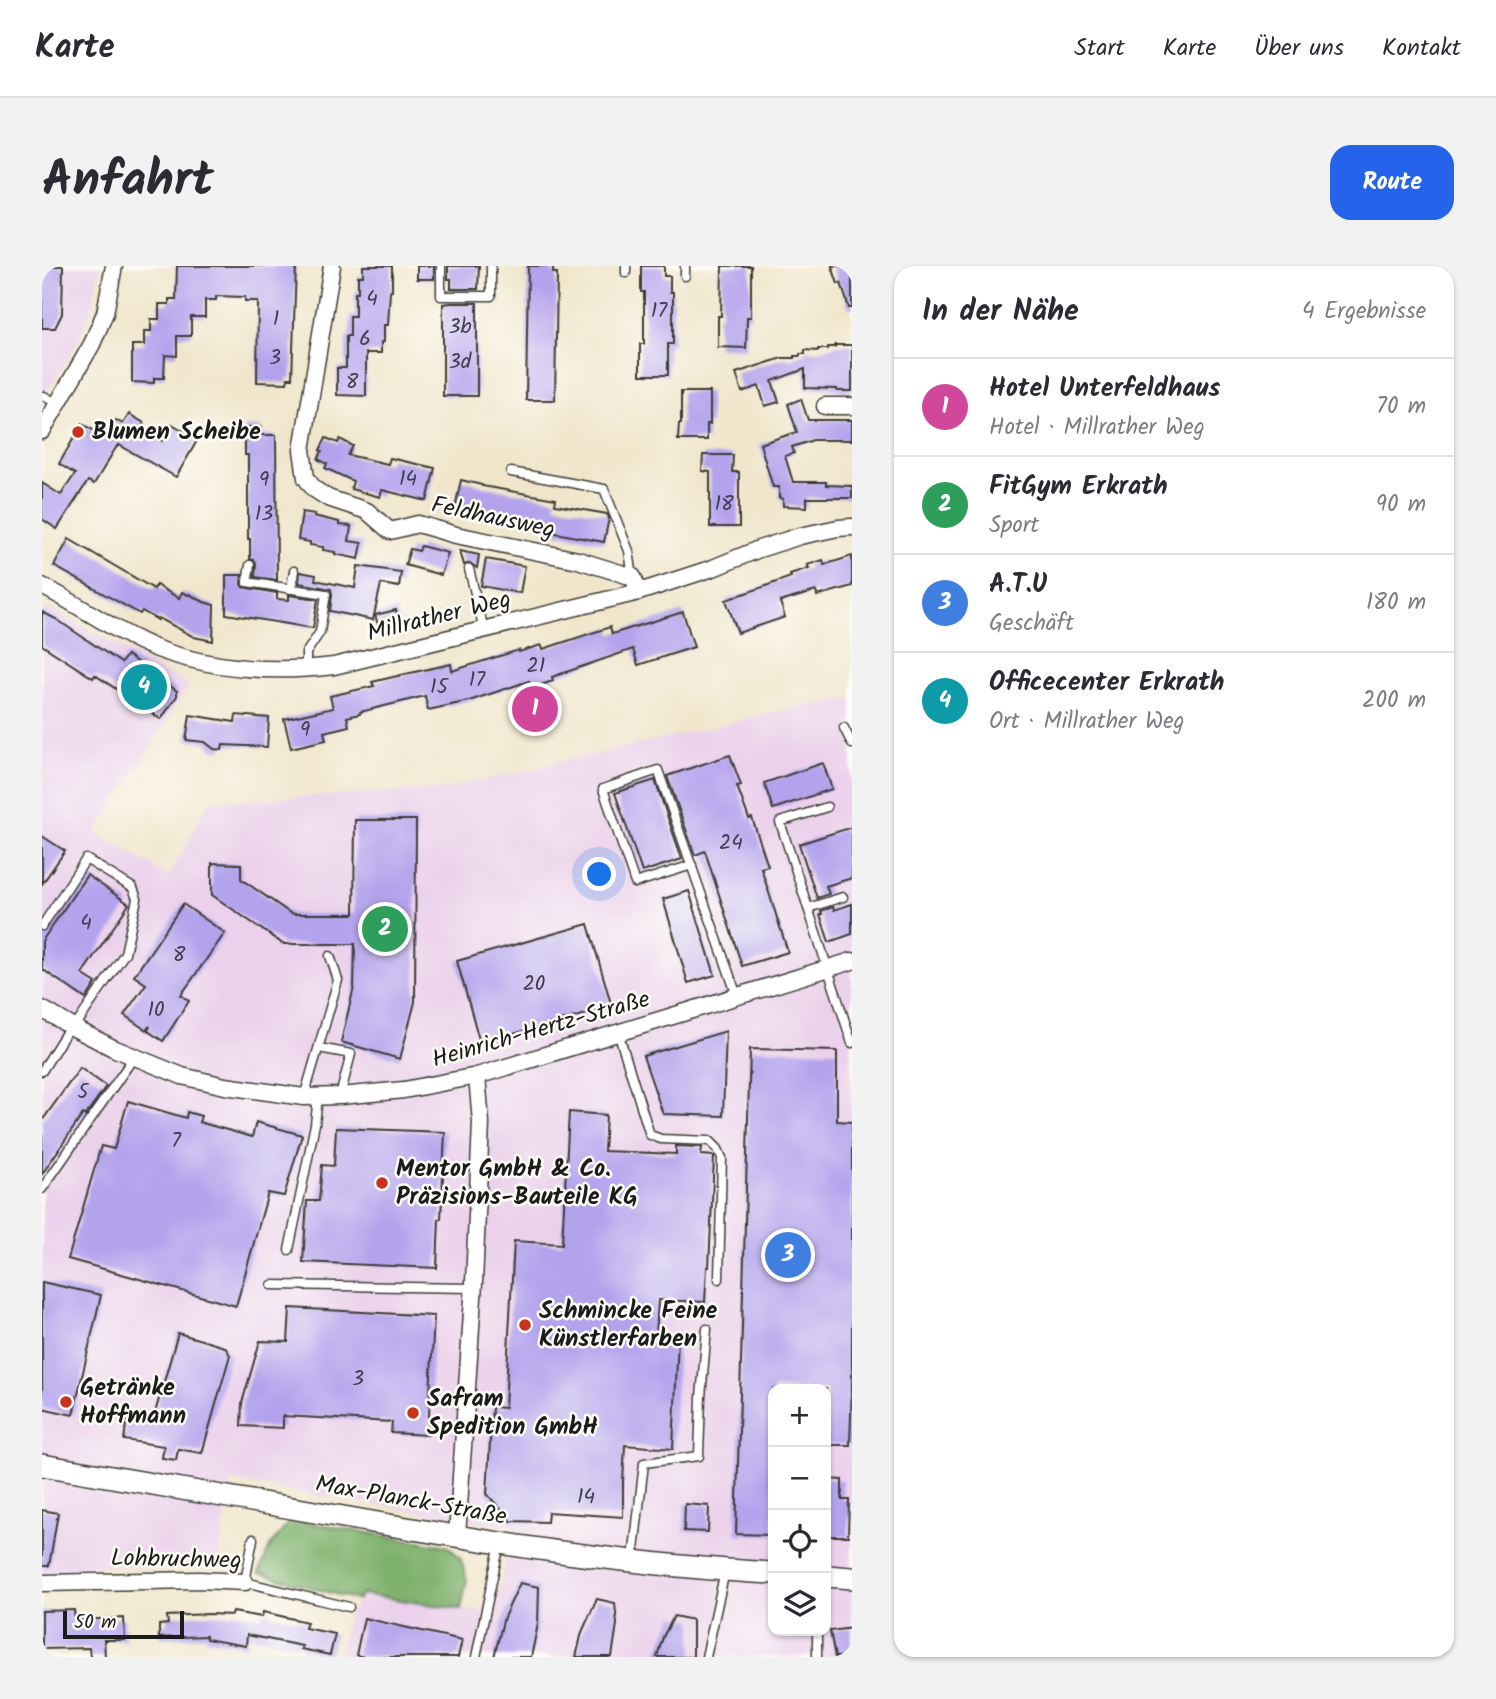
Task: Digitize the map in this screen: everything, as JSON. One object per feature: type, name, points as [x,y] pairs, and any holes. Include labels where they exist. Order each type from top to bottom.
[{"type":"street","points":[[42,431],[51,400],[92,344],[104,313],[114,266]]},
{"type":"street","name":"Feldhausweg","points":[[332,266],[302,450],[306,478],[314,489],[328,498],[367,511],[390,531],[418,524],[456,535],[578,560],[636,585]]},
{"type":"street","points":[[825,406],[852,406]]},
{"type":"street","name":"Millrather Weg","points":[[42,586],[153,647],[191,659],[256,669],[306,669],[334,666],[484,630],[636,585],[713,568],[800,536],[852,527]]},
{"type":"street","name":"Heinrich-Hertz-Straße","points":[[42,1009],[134,1057],[182,1076],[225,1086],[311,1097],[340,1096],[404,1090],[477,1076],[852,961]]},
{"type":"street","points":[[457,1536],[481,1123],[477,1076]]},
{"type":"street","name":"Max-Planck-Straße","points":[[42,1465],[500,1544],[633,1562],[768,1573]]},
{"type":"street","points":[[831,1576],[852,1578]]},
{"type":"street","name":"Lohbruchweg","points":[[42,1583],[200,1580],[245,1582]]},
{"type":"lane","points":[[441,266],[441,296],[491,296],[491,266]]},
{"type":"lane","points":[[685,266],[685,276]]},
{"type":"lane","points":[[511,472],[604,489],[629,551],[636,585]]},
{"type":"lane","points":[[250,565],[247,582],[326,594],[320,632],[306,653],[306,669]]},
{"type":"lane","points":[[469,569],[484,630]]},
{"type":"lane","points":[[291,589],[294,571]]},
{"type":"lane","points":[[844,727],[852,744]]},
{"type":"lane","points":[[692,865],[635,883],[603,789],[659,770],[692,865],[737,996]]},
{"type":"lane","points":[[827,807],[780,821],[852,1043]]},
{"type":"lane","points":[[42,926],[86,859],[133,888],[137,899],[125,953],[42,1070]]},
{"type":"lane","points":[[808,908],[843,897]]},
{"type":"lane","points":[[289,1250],[315,1124],[311,1097],[319,1048],[338,981],[330,956]]},
{"type":"lane","points":[[618,1032],[650,1135],[660,1139],[710,1141],[722,1158],[719,1279]]},
{"type":"lane","points":[[319,1048],[351,1054],[340,1096]]},
{"type":"lane","points":[[42,1189],[134,1057]]},
{"type":"lane","points":[[272,1285],[473,1288]]},
{"type":"lane","points":[[633,1562],[644,1463],[699,1457],[707,1329]]},
{"type":"lane","points":[[245,1582],[253,1539]]},
{"type":"lane","points":[[476,1657],[500,1544]]},
{"type":"lane","points":[[706,1657],[725,1571]]},
{"type":"lane","name":"Lohbruchweg","points":[[245,1582],[349,1607]]},
{"type":"lane","points":[[817,1636],[817,1657]]},
{"type":"shaded area","points":[[42,266],[100,266],[91,310],[84,327],[71,354],[42,399]]},
{"type":"shaded area","points":[[42,607],[56,611],[189,685],[96,832],[169,876],[209,802],[445,789],[799,707],[852,699],[852,1657],[338,1657],[348,1615],[362,1594],[494,1614],[513,1527],[231,1481],[217,1568],[106,1566],[42,1573]]},
{"type":"green space","points":[[291,1520],[447,1546],[460,1557],[467,1580],[461,1609],[362,1594],[357,1600],[259,1573],[270,1546]]},
{"type":"building","points":[[42,266],[63,266],[62,314],[55,328],[42,328]]},
{"type":"building","points":[[177,266],[296,266],[292,378],[288,378],[287,383],[257,382],[258,301],[245,301],[245,297],[216,296],[216,300],[205,300],[205,317],[191,317],[191,336],[177,336],[177,356],[165,355],[164,378],[154,378],[154,383],[132,382],[132,345],[144,345],[144,331],[151,331],[151,319],[159,319],[159,304],[169,304],[169,299],[176,299]]},
{"type":"building","points":[[363,266],[392,266],[388,325],[384,325],[381,353],[366,353],[366,396],[337,395],[337,368],[346,368],[346,336],[350,336],[350,316],[355,316],[355,292],[358,292],[358,276],[363,276]]},
{"type":"building","points":[[417,266],[434,266],[434,279],[417,279]]},
{"type":"building","points":[[448,266],[479,266],[478,289],[451,289]]},
{"type":"building","points":[[528,266],[553,266],[553,273],[557,273],[555,400],[526,400]]},
{"type":"building","points":[[641,266],[664,266],[664,276],[670,276],[670,292],[673,292],[673,344],[668,344],[668,375],[640,375],[640,344],[644,344]]},
{"type":"building","points":[[722,266],[751,266],[751,317],[747,317],[746,348],[718,347]]},
{"type":"building","points":[[832,266],[852,266],[852,308],[849,308]]},
{"type":"building","points":[[477,303],[477,396],[443,396],[443,304]]},
{"type":"building","points":[[835,345],[852,345],[852,391],[805,388],[805,369],[772,381],[779,402],[765,406],[759,386],[742,392],[736,373],[782,358],[800,356],[805,354],[805,350],[818,351]]},
{"type":"building","points":[[681,392],[710,392],[707,440],[678,440]]},
{"type":"building","points":[[801,399],[808,420],[852,420],[852,440],[813,440],[792,447],[794,453],[785,456],[793,482],[826,482],[826,485],[852,486],[852,498],[807,498],[807,507],[783,506],[783,499],[779,498],[779,487],[773,487],[760,444],[797,432],[788,404]]},
{"type":"building","points":[[129,414],[144,423],[141,429],[162,441],[172,424],[198,439],[176,477],[119,445],[94,484],[88,481],[57,529],[42,519],[42,483],[61,495],[75,474],[59,464],[82,424],[104,436],[116,420],[123,424]]},
{"type":"building","points":[[245,427],[261,427],[261,435],[276,435],[277,580],[255,577],[256,563],[250,559]]},
{"type":"building","points":[[326,438],[338,443],[340,439],[353,446],[348,455],[388,464],[390,458],[435,468],[427,501],[382,490],[380,497],[351,489],[353,481],[325,468],[327,464],[318,459]]},
{"type":"building","points":[[703,455],[733,455],[732,472],[739,472],[739,527],[710,527],[710,472],[702,471]]},
{"type":"building","points":[[461,480],[556,499],[555,505],[607,514],[609,518],[604,542],[550,532],[552,526],[455,508]]},
{"type":"building","points":[[302,512],[339,522],[339,525],[351,526],[349,541],[362,543],[359,559],[335,554],[323,550],[323,547],[310,545],[310,542],[298,540]]},
{"type":"building","points":[[69,539],[154,589],[156,585],[179,598],[182,592],[214,605],[213,641],[194,637],[142,611],[140,614],[54,566]]},
{"type":"building","points":[[421,546],[448,553],[441,575],[405,565],[410,549],[419,551]]},
{"type":"building","points":[[460,551],[479,555],[477,568],[470,563],[464,565]]},
{"type":"building","points":[[852,556],[852,586],[817,596],[816,591],[780,602],[785,617],[738,633],[726,600],[791,577],[790,574],[809,568],[807,565],[823,560],[824,565]]},
{"type":"building","points":[[486,559],[525,566],[520,593],[481,586]]},
{"type":"building","points":[[358,566],[401,572],[399,587],[381,584],[373,620],[330,611],[331,589],[299,583],[300,572],[316,575],[315,580],[355,588]]},
{"type":"building","points":[[226,575],[242,575],[243,587],[277,593],[277,599],[289,600],[289,595],[318,599],[313,628],[226,614]]},
{"type":"building","points":[[396,610],[400,624],[379,628],[375,615]]},
{"type":"building","points":[[42,612],[121,663],[127,655],[177,691],[177,696],[161,719],[95,675],[93,678],[42,645]]},
{"type":"building","points":[[683,612],[694,647],[638,665],[633,649],[552,677],[553,681],[531,688],[529,681],[469,701],[428,710],[425,696],[360,712],[347,717],[349,726],[324,732],[326,740],[291,748],[284,719],[333,708],[330,696],[374,686],[372,682],[410,673],[451,664],[452,671],[519,650],[541,645],[543,649],[610,627],[612,634]]},
{"type":"building","points":[[190,715],[235,722],[236,715],[269,718],[267,747],[223,745],[222,750],[214,749],[205,742],[186,740]]},
{"type":"building","points":[[730,755],[741,785],[737,786],[749,819],[752,818],[768,866],[761,868],[788,952],[742,966],[705,851],[695,855],[667,776]]},
{"type":"building","points":[[823,763],[832,789],[773,809],[764,783]]},
{"type":"building","points":[[655,780],[682,859],[642,872],[615,793]]},
{"type":"building","points":[[355,820],[416,820],[415,1002],[400,1059],[341,1042],[354,987],[355,944],[283,944],[212,895],[212,863],[241,864],[241,879],[290,913],[354,914]]},
{"type":"building","points":[[852,827],[852,878],[826,886],[829,894],[817,898],[799,844]]},
{"type":"building","points":[[42,836],[65,851],[42,884]]},
{"type":"building","points":[[87,875],[129,904],[82,974],[96,983],[86,999],[42,969],[42,941]]},
{"type":"building","points":[[689,891],[715,975],[688,983],[663,899]]},
{"type":"building","points":[[183,904],[225,933],[181,995],[189,1001],[163,1041],[148,1031],[150,1026],[146,1030],[124,1015],[146,984],[134,976]]},
{"type":"building","points":[[852,904],[852,934],[829,942],[821,911]]},
{"type":"building","points":[[588,924],[612,1007],[480,1043],[457,961]]},
{"type":"building","points":[[726,1031],[723,1116],[663,1114],[643,1056]]},
{"type":"building","points":[[750,1049],[837,1051],[837,1121],[852,1122],[850,1445],[831,1445],[831,1384],[768,1384],[768,1535],[736,1534]]},
{"type":"building","points":[[80,1068],[106,1086],[85,1116],[83,1114],[42,1174],[42,1121]]},
{"type":"building","points":[[128,1101],[186,1118],[187,1112],[201,1116],[199,1122],[252,1137],[256,1122],[302,1135],[284,1196],[268,1193],[236,1306],[68,1259],[101,1146],[114,1149]]},
{"type":"building","points":[[569,1112],[606,1115],[604,1151],[676,1154],[676,1146],[702,1147],[701,1155],[714,1156],[705,1302],[658,1300],[656,1337],[678,1338],[673,1449],[625,1445],[623,1517],[548,1512],[547,1522],[511,1521],[487,1494],[492,1407],[505,1408],[514,1241],[562,1244]]},
{"type":"building","name":"Mentor GmbH & Co. Präzisions-Bauteile KG","points":[[336,1128],[445,1132],[437,1268],[303,1262],[307,1201],[319,1201],[322,1165],[334,1166]]},
{"type":"building","points":[[42,1282],[101,1295],[73,1415],[42,1408]]},
{"type":"building","points":[[290,1308],[434,1316],[428,1435],[391,1433],[392,1422],[283,1416],[283,1428],[241,1426],[242,1403],[260,1341],[288,1342]]},
{"type":"building","points":[[178,1333],[225,1347],[230,1355],[202,1453],[178,1449],[176,1460],[162,1458],[164,1446],[124,1440],[127,1418],[152,1423]]},
{"type":"building","points":[[831,1479],[842,1480],[842,1500],[849,1500],[848,1536],[831,1536]]},
{"type":"building","points":[[685,1504],[709,1506],[708,1532],[684,1531]]},
{"type":"building","points":[[42,1510],[58,1513],[49,1566],[42,1566]]},
{"type":"building","points":[[520,1583],[539,1587],[538,1624],[531,1657],[494,1657],[504,1617]]},
{"type":"building","points":[[597,1599],[615,1603],[617,1624],[612,1657],[576,1657],[582,1632]]},
{"type":"building","points":[[74,1610],[75,1620],[124,1618],[125,1640],[104,1640],[105,1657],[90,1657],[89,1648],[42,1649],[42,1611]]},
{"type":"building","points":[[233,1612],[262,1617],[263,1612],[307,1622],[305,1628],[335,1634],[330,1655],[301,1649],[302,1646],[247,1635],[246,1646],[206,1639],[206,1636],[159,1638],[159,1625],[168,1624],[167,1616],[232,1615]]},
{"type":"building","points":[[674,1616],[693,1620],[693,1657],[657,1657],[663,1637]]},
{"type":"building","points":[[364,1618],[462,1640],[458,1657],[356,1655]]},
{"type":"building","points":[[852,1628],[852,1657],[835,1657],[831,1631]]},
{"type":"place","name":"Blumen Scheibe","points":[[78,432]]},
{"type":"place","name":"Officecenter Erkrath","points":[[144,687]]},
{"type":"place","name":"Hotel Unterfeldhaus","points":[[535,709]]},
{"type":"place","name":"FitGym Erkrath","points":[[385,929]]},
{"type":"place","name":"Mentor GmbH & Co. Präzisions-Bauteile KG","points":[[382,1183]]},
{"type":"place","name":"A.T.U","points":[[788,1255]]},
{"type":"place","name":"Schmincke Feine Künstlerfarben","points":[[525,1325]]},
{"type":"place","name":"Getränke Hoffmann","points":[[66,1402]]},
{"type":"place","name":"Safram Spedition GmbH","points":[[413,1413]]}]
